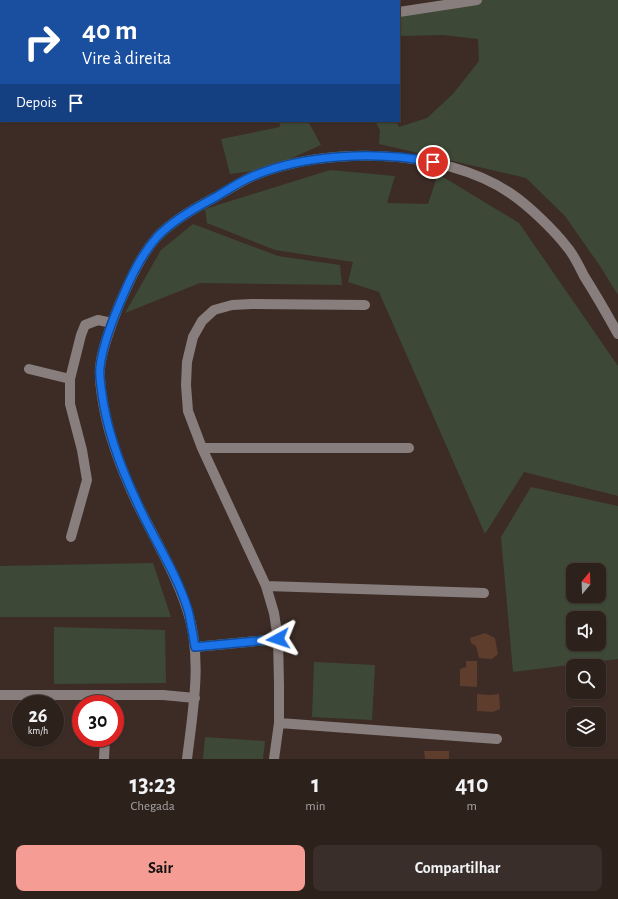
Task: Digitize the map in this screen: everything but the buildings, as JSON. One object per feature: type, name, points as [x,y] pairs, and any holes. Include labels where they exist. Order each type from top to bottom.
[{"type":"street","points":[[400,12],[477,0]]},
{"type":"street","points":[[187,759],[195,698],[195,647],[188,611],[173,574],[136,500],[116,453],[106,419],[100,369],[112,323],[128,283],[145,252],[158,237],[195,208],[251,177],[283,166],[312,159],[372,156],[419,159],[448,165],[487,180],[511,193],[535,213],[568,248],[618,334]]},
{"type":"street","points":[[274,759],[279,723],[278,639],[274,613],[266,586],[202,448],[188,412],[186,385],[187,362],[193,337],[202,321],[214,310],[232,305],[252,304],[365,305]]},
{"type":"street","points":[[71,537],[87,480],[82,450],[70,404],[70,379],[85,325],[98,320],[112,323]]},
{"type":"street","points":[[29,369],[70,379]]},
{"type":"street","points":[[202,448],[409,448]]},
{"type":"street","points":[[266,586],[484,593]]},
{"type":"street","points":[[195,647],[278,639]]},
{"type":"street","points":[[0,694],[72,697]]},
{"type":"street","points":[[124,698],[163,695],[195,698]]},
{"type":"street","points":[[279,723],[497,738]]},
{"type":"street","points":[[104,759],[105,747]]},
{"type":"green space","points":[[482,0],[618,0],[618,295],[600,266],[565,216],[526,178],[379,144],[380,130],[376,122],[397,122],[399,127],[427,118],[453,94],[479,61],[478,39],[443,35],[400,36],[400,12]]},
{"type":"green space","points":[[279,122],[309,122],[321,145],[267,169],[230,174],[221,139],[280,127]]},
{"type":"green space","points":[[330,170],[395,176],[387,203],[428,204],[438,174],[519,223],[618,366],[618,496],[524,472],[485,534],[379,292],[348,282],[353,262],[275,250],[207,223],[205,209]]},
{"type":"green space","points":[[193,224],[278,256],[340,265],[342,285],[200,283],[125,313],[161,250]]},
{"type":"green space","points":[[531,487],[618,506],[618,659],[606,660],[606,659],[566,659],[566,665],[513,672],[501,537]]},
{"type":"green space","points":[[153,563],[171,617],[0,617],[0,566]]},
{"type":"green space","points":[[54,627],[165,630],[166,683],[54,684]]},
{"type":"green space","points":[[314,662],[375,665],[372,720],[312,717]]},
{"type":"green space","points":[[205,737],[265,741],[263,759],[203,759]]},
{"type":"route","points":[[278,639],[195,647],[188,611],[173,574],[136,500],[116,453],[106,419],[100,369],[106,342],[128,283],[145,252],[158,237],[171,225],[195,208],[251,177],[283,166],[312,159],[372,156],[419,159],[433,162]]}]
